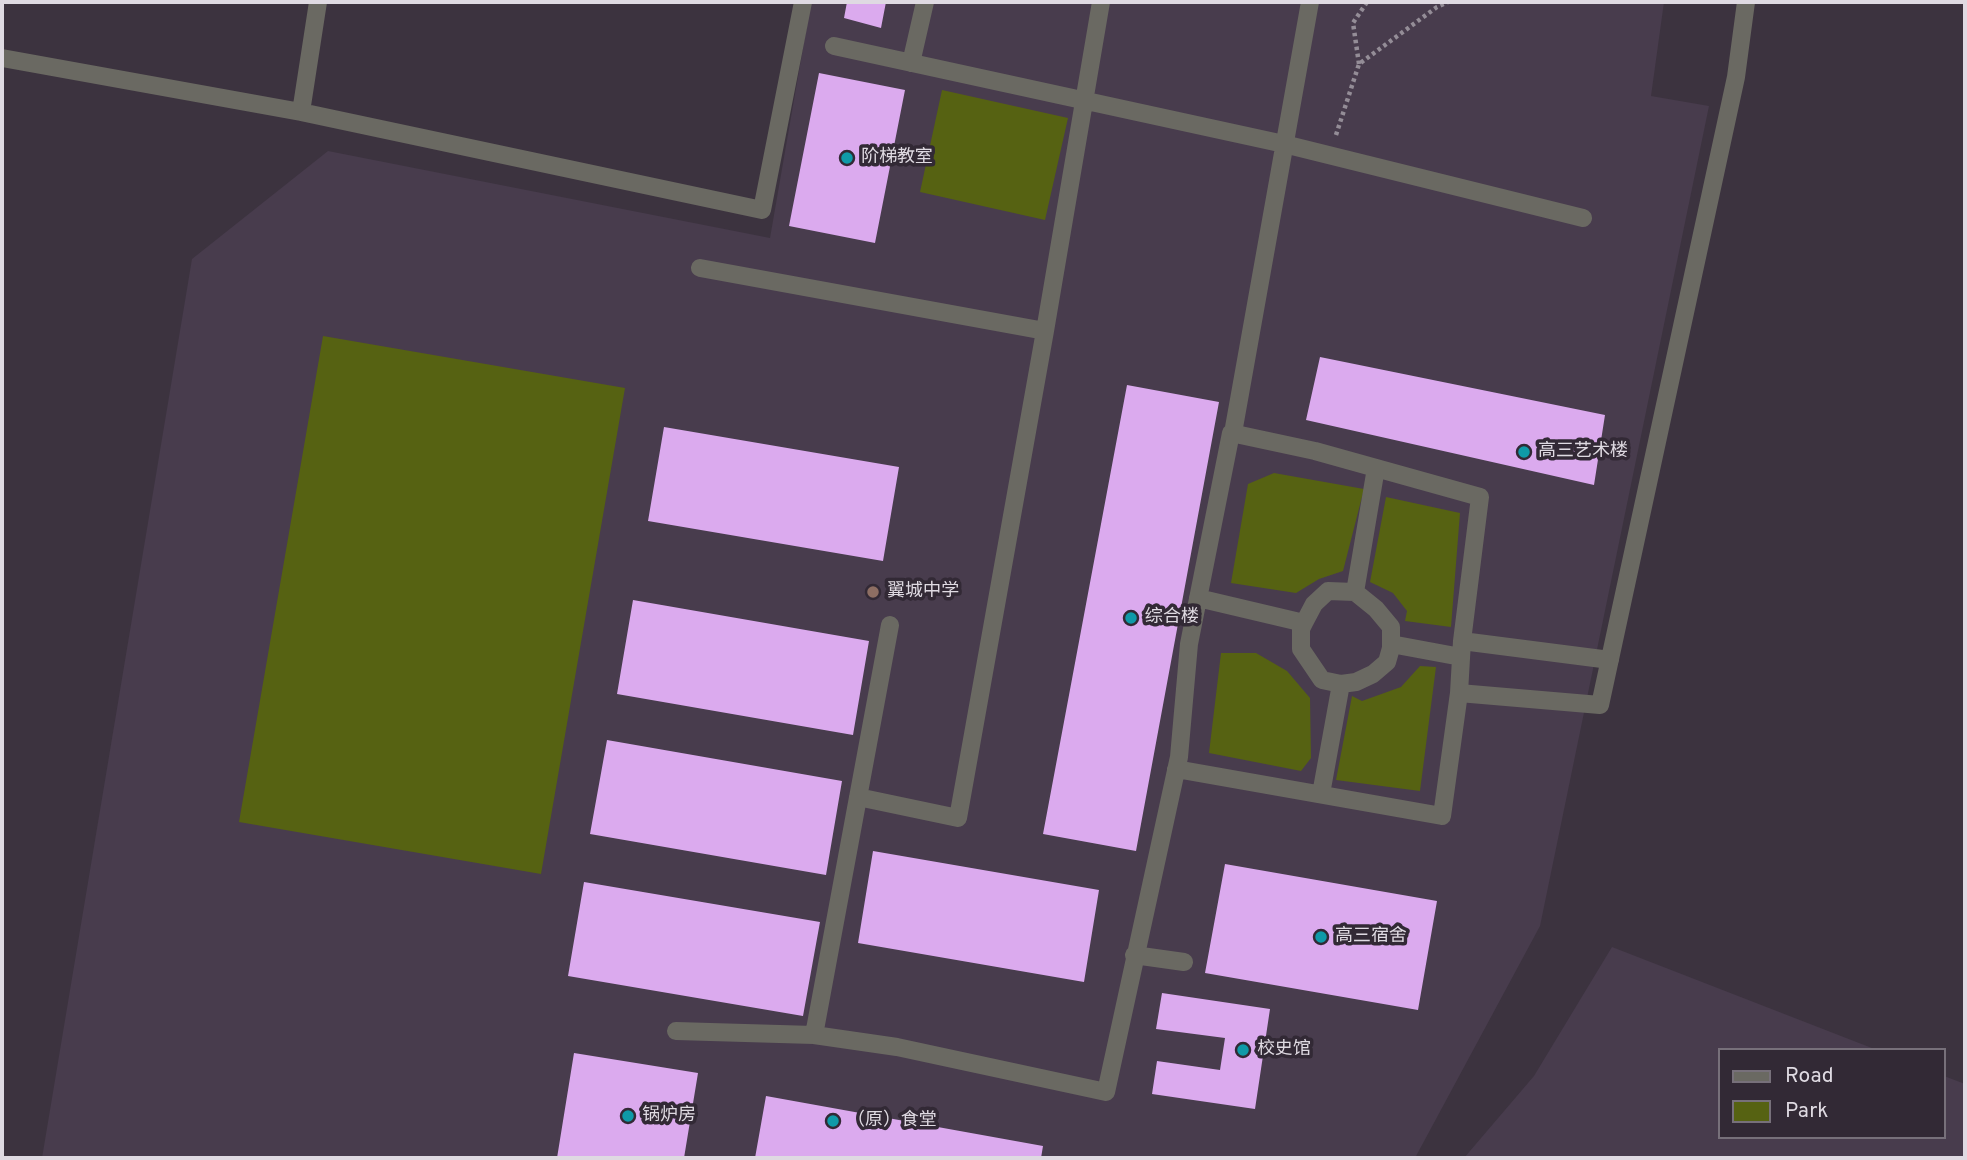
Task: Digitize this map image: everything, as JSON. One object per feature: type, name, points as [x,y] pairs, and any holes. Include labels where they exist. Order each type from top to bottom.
[{"type":"street","points":[[301,112],[318,2]]},
{"type":"street","points":[[2,58],[301,112],[762,210],[803,2]]},
{"type":"street","points":[[911,63],[925,2]]},
{"type":"street","points":[[858,797],[958,818],[1101,2]]},
{"type":"street","points":[[676,1031],[814,1035],[897,1047],[1106,1092],[1176,769],[1189,645],[1233,433],[1310,2]]},
{"type":"street","points":[[1459,693],[1600,705],[1737,77],[1746,2]]},
{"type":"street","points":[[834,46],[1284,144],[1583,218]]},
{"type":"street","points":[[700,268],[1045,331]]},
{"type":"street","points":[[1176,769],[1442,816],[1459,693],[1461,649],[1480,497],[1315,451],[1233,433]]},
{"type":"street","points":[[1355,592],[1376,468]]},
{"type":"street","points":[[1328,591],[1355,592],[1376,609],[1391,627],[1387,662],[1373,674],[1356,682],[1340,684],[1322,680],[1301,649],[1301,629],[1304,623],[1314,604],[1328,591]]},
{"type":"street","points":[[1198,598],[1304,623]]},
{"type":"street","points":[[814,1035],[890,625]]},
{"type":"street","points":[[1391,644],[1610,660]]},
{"type":"street","points":[[1321,794],[1340,684]]},
{"type":"street","points":[[1134,955],[1184,962]]},
{"type":"path","points":[[1329,155],[1359,64],[1353,23],[1367,2]]},
{"type":"path","points":[[1359,64],[1437,7],[1448,2]]},
{"type":"shaded area","name":"翼城中学","points":[[811,2],[1664,2],[1651,96],[1709,106],[1540,926],[1415,1158],[42,1158],[192,259],[328,151],[770,238]]},
{"type":"shaded area","points":[[1612,947],[1872,1048],[1718,1048],[1718,1139],[1946,1139],[1946,1077],[1965,1084],[1965,1158],[1464,1158],[1534,1076]]},
{"type":"green space","points":[[942,90],[1068,118],[1045,220],[920,192]]},
{"type":"green space","points":[[323,336],[625,388],[541,874],[239,822]]},
{"type":"green space","points":[[1274,473],[1364,489],[1343,571],[1319,579],[1296,593],[1231,583],[1248,484]]},
{"type":"green space","points":[[1386,497],[1460,513],[1451,627],[1405,621],[1407,611],[1393,593],[1370,582]]},
{"type":"green space","points":[[1221,653],[1256,653],[1287,671],[1310,698],[1311,758],[1301,771],[1209,753]]},
{"type":"green space","points":[[1420,666],[1436,667],[1420,791],[1336,780],[1352,696],[1362,701],[1401,687]]},
{"type":"building","points":[[847,2],[886,2],[881,28],[844,18]]},
{"type":"building","name":"阶梯教室","points":[[819,73],[905,90],[875,243],[789,226]]},
{"type":"building","name":"高三艺术楼","points":[[1320,357],[1605,415],[1594,485],[1306,420]]},
{"type":"building","name":"综合楼","points":[[1127,385],[1219,402],[1136,851],[1043,834]]},
{"type":"building","points":[[664,427],[899,467],[883,561],[648,521]]},
{"type":"building","points":[[633,600],[869,641],[853,735],[617,694]]},
{"type":"building","points":[[607,740],[842,781],[826,875],[590,834]]},
{"type":"building","points":[[873,851],[1099,890],[1084,982],[858,943]]},
{"type":"building","name":"高三宿舍","points":[[1225,864],[1437,901],[1418,1010],[1205,973]]},
{"type":"building","points":[[584,882],[820,922],[803,1016],[568,976]]},
{"type":"building","name":"校史馆","points":[[1162,993],[1270,1009],[1255,1109],[1152,1094],[1157,1061],[1220,1070],[1225,1038],[1156,1029]]},
{"type":"building","name":"锅炉房","points":[[574,1053],[698,1073],[684,1158],[557,1158]]},
{"type":"building","name":"（原）食堂","points":[[766,1096],[1043,1146],[1041,1158],[755,1158]]},
{"type":"place","name":"阶梯教室","points":[[847,158]]},
{"type":"place","name":"高三艺术楼","points":[[1524,452]]},
{"type":"place","name":"翼城中学","points":[[873,592]]},
{"type":"place","name":"综合楼","points":[[1131,618]]},
{"type":"place","name":"高三宿舍","points":[[1321,937]]},
{"type":"place","name":"校史馆","points":[[1243,1050]]},
{"type":"place","name":"锅炉房","points":[[628,1116]]},
{"type":"place","name":"（原）食堂","points":[[833,1121]]}]
